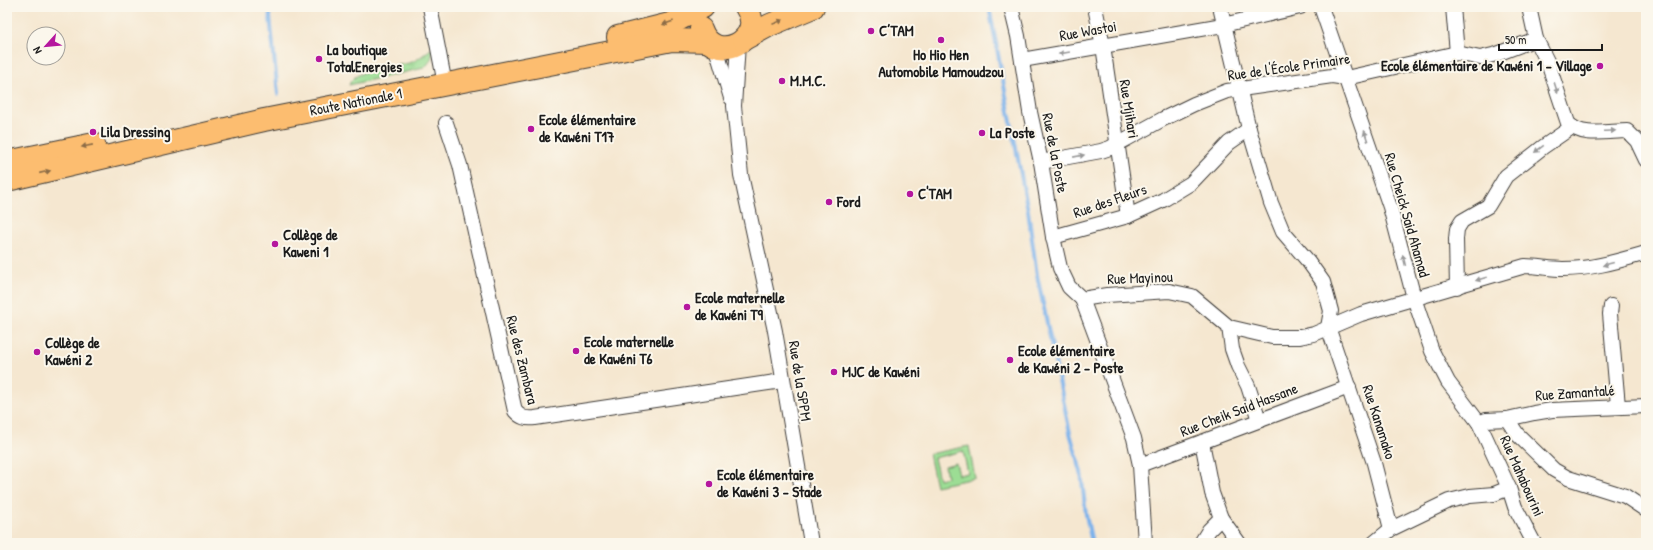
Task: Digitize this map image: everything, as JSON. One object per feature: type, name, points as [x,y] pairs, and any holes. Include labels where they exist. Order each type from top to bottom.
[{"type":"main road","name":"Route Nationale 1","points":[[7,162],[556,52],[670,24],[703,7]]},
{"type":"main road","points":[[703,7],[700,13],[699,25],[702,34],[711,43]]},
{"type":"main road","points":[[741,42],[751,26],[751,18],[746,7]]},
{"type":"main road","points":[[741,42],[770,25],[813,7]]},
{"type":"main road","name":"Route Nationale 1","points":[[7,180],[280,117],[667,41],[711,43],[724,48],[741,42]]},
{"type":"street","points":[[430,7],[443,74]]},
{"type":"street","name":"Rue de la Poste","points":[[1011,7],[1022,60],[1030,112],[1041,162],[1052,237],[1060,268],[1068,287],[1082,299]]},
{"type":"street","name":"Rue Mjihari","points":[[1095,7],[1103,46],[1128,216]]},
{"type":"street","points":[[1220,7],[1223,25],[1249,129],[1271,203],[1284,232],[1308,260],[1323,282],[1331,310],[1328,328]]},
{"type":"street","name":"Rue Wastoi","points":[[1022,60],[1223,25],[1300,7]]},
{"type":"street","name":"Rue Cheick Said Ahamad","points":[[1321,7],[1390,207],[1414,298],[1432,351],[1448,382],[1479,423]]},
{"type":"street","points":[[1453,7],[1457,53],[1480,58],[1497,54],[1536,39]]},
{"type":"street","points":[[1529,7],[1536,39],[1548,63],[1568,123],[1572,128],[1581,131],[1627,131],[1637,141],[1646,160]]},
{"type":"street","points":[[734,106],[741,42]]},
{"type":"street","points":[[711,43],[734,106]]},
{"type":"street","name":"Rue de l'École Primaire","points":[[1041,162],[1101,151],[1118,144],[1194,104],[1228,91],[1332,76],[1346,78],[1457,53]]},
{"type":"street","name":"Rue de la SPPM","points":[[734,106],[741,176],[775,331],[782,381],[811,543]]},
{"type":"street","name":"Rue des Zambara","points":[[446,123],[460,165],[515,411],[520,416],[526,419],[535,418],[782,381]]},
{"type":"street","points":[[1457,287],[1456,239],[1457,229],[1462,221],[1488,206],[1506,176],[1543,146],[1572,128]]},
{"type":"street","name":"Rue des Fleurs","points":[[1052,237],[1128,216],[1163,200],[1191,183],[1229,143],[1249,129]]},
{"type":"street","name":"Rue Mayinou","points":[[1082,299],[1107,295],[1169,291],[1192,296],[1228,327],[1272,337],[1300,337],[1314,334],[1361,314],[1525,266],[1543,266],[1561,269],[1582,268],[1603,265],[1646,253]]},
{"type":"street","points":[[1082,299],[1134,438],[1140,465],[1145,543]]},
{"type":"street","points":[[1611,306],[1610,314],[1618,406]]},
{"type":"street","points":[[1228,327],[1232,349],[1238,366],[1248,386],[1259,420]]},
{"type":"street","name":"Rue Kanamako","points":[[1328,328],[1374,463],[1391,529]]},
{"type":"street","name":"Rue Cheik Said Hassane","points":[[1140,465],[1349,387]]},
{"type":"street","name":"Rue Zamantalé","points":[[1479,423],[1486,420],[1507,419],[1552,410],[1646,406]]},
{"type":"street","points":[[1507,419],[1517,434],[1554,470],[1568,478],[1625,496],[1646,510]]},
{"type":"street","name":"Rue Mahabourini","points":[[1479,423],[1509,488],[1514,506],[1534,543]]},
{"type":"street","points":[[1202,442],[1212,493],[1221,518],[1238,543]]},
{"type":"street","points":[[1374,543],[1391,529],[1449,501],[1470,496],[1494,494],[1509,488]]},
{"type":"street","points":[[1201,543],[1209,530],[1221,518]]},
{"type":"green space","points":[[431,49],[431,57],[424,68],[349,85],[352,79],[358,75],[375,69],[412,62]]},
{"type":"green space","points":[[969,446],[975,478],[936,486],[929,454]],"holes":[[[963,451],[968,473],[959,475],[956,463],[945,466],[947,477],[939,479],[934,458]]]},
{"type":"waterway","points":[[269,7],[278,94]]},
{"type":"waterway","points":[[989,7],[1028,211],[1037,275],[1070,433],[1081,472],[1086,515],[1092,543]]},
{"type":"place","name":"C’TAM","points":[[871,31]]},
{"type":"place","name":"Ho Hio Hen Automobile Mamoudzou","points":[[941,40]]},
{"type":"place","name":"La boutique TotalEnergies","points":[[319,59]]},
{"type":"place","name":"Ecole élémentaire de Kawéni 1 - Village","points":[[1600,66]]},
{"type":"place","name":"M.M.C.","points":[[782,81]]},
{"type":"place","name":"Ecole élémentaire de Kawéni T17","points":[[531,129]]},
{"type":"place","name":"Lila Dressing","points":[[93,132]]},
{"type":"place","name":"La Poste","points":[[982,133]]},
{"type":"place","name":"C'TAM","points":[[910,194]]},
{"type":"place","name":"Ford","points":[[829,202]]},
{"type":"place","name":"Collège de Kaweni 1","points":[[275,244]]},
{"type":"place","name":"Ecole maternelle de Kawéni T9","points":[[687,307]]},
{"type":"place","name":"Ecole maternelle de Kawéni T6","points":[[576,351]]},
{"type":"place","name":"Collège de Kawéni 2","points":[[37,352]]},
{"type":"place","name":"Ecole élémentaire de Kawéni 2 - Poste","points":[[1010,360]]},
{"type":"place","name":"MJC de Kawéni","points":[[834,372]]},
{"type":"place","name":"Ecole élémentaire de Kawéni 3 - Stade","points":[[709,484]]}]
